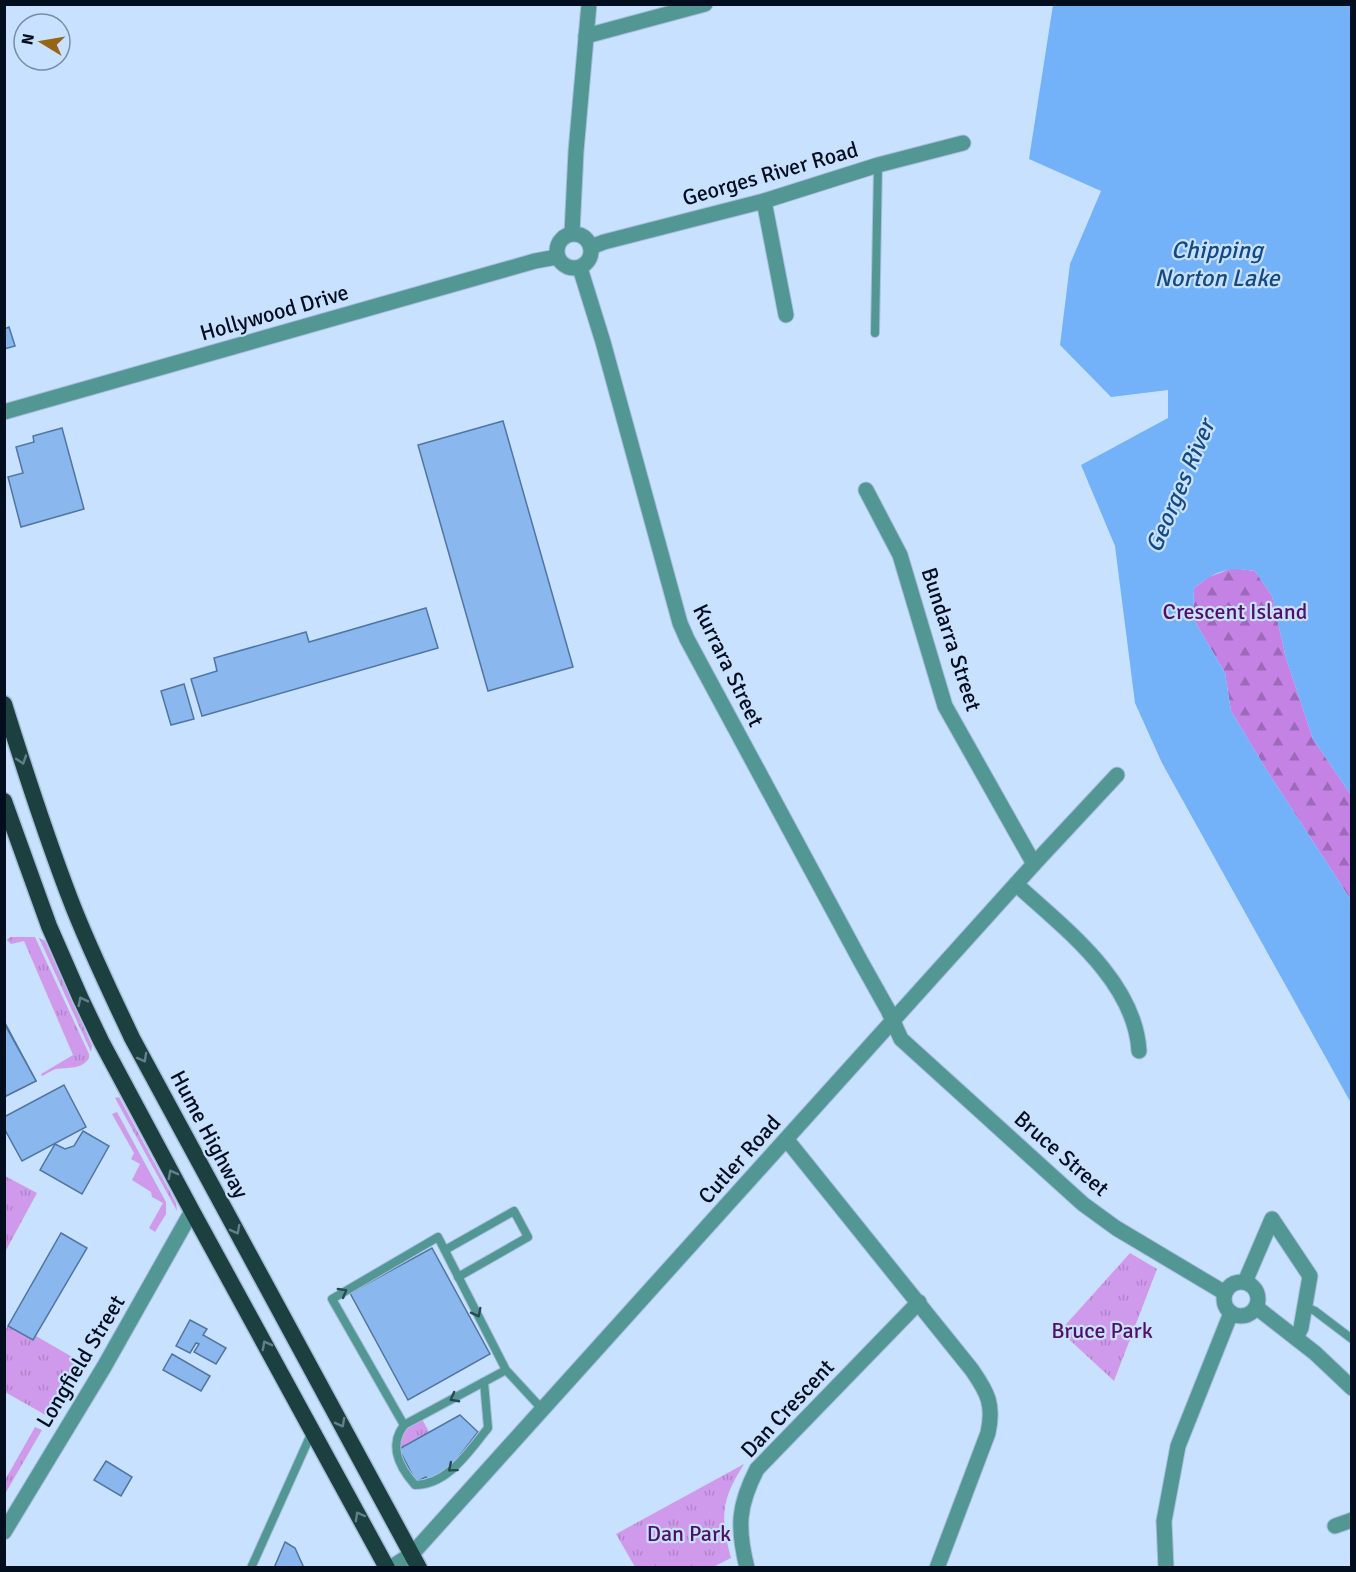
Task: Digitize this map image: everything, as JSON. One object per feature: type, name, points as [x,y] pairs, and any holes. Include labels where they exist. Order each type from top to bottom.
[{"type":"highway","name":"Hume Highway","points":[[4,704],[69,897],[123,1018],[415,1561]]},
{"type":"highway","points":[[4,801],[32,880],[80,997],[192,1211],[388,1568]]},
{"type":"street","points":[[573,233],[576,151],[589,4]]},
{"type":"street","points":[[586,36],[705,4]]},
{"type":"street","name":"Georges River Road","points":[[591,247],[764,201],[878,165],[963,143]]},
{"type":"street","points":[[764,201],[786,315]]},
{"type":"street","points":[[573,233],[582,235],[591,247],[588,262],[575,269],[564,266],[557,257],[559,241],[573,233]]},
{"type":"street","name":"Hollywood Drive","points":[[4,412],[535,261],[557,257]]},
{"type":"street","name":"Kurrara Street","points":[[580,267],[603,342],[680,623],[892,1021]]},
{"type":"street","name":"Bundarra Street","points":[[866,490],[900,555],[945,706],[1034,864]]},
{"type":"street","name":"Cutler Road","points":[[388,1568],[415,1561],[542,1409],[1117,775]]},
{"type":"street","points":[[1016,884],[1101,966],[1130,1012],[1138,1034],[1139,1051]]},
{"type":"street","name":"Bruce Street","points":[[892,1021],[901,1039],[1083,1204],[1116,1228],[1225,1293]]},
{"type":"street","points":[[787,1140],[919,1302],[983,1386],[990,1402],[991,1418],[988,1433],[937,1568]]},
{"type":"street","name":"Longfield Street","points":[[4,1533],[104,1366],[192,1211]]},
{"type":"street","points":[[1245,1282],[1272,1220],[1310,1276],[1306,1307],[1296,1338]]},
{"type":"street","points":[[1240,1281],[1245,1282],[1256,1291],[1258,1302],[1248,1315],[1236,1315],[1231,1313],[1225,1304],[1225,1293],[1230,1285],[1240,1281]]},
{"type":"street","name":"Dan Crescent","points":[[747,1568],[740,1528],[741,1509],[758,1468],[919,1302]]},
{"type":"street","points":[[1256,1306],[1352,1388]]},
{"type":"street","points":[[1167,1568],[1164,1521],[1178,1446],[1231,1313]]},
{"type":"street","points":[[1335,1526],[1352,1520]]},
{"type":"lane","points":[[876,333],[878,165]]},
{"type":"lane","points":[[445,1250],[514,1211],[528,1237],[458,1276]]},
{"type":"lane","points":[[404,1425],[332,1299],[438,1237],[506,1370],[542,1409]]},
{"type":"lane","points":[[1306,1307],[1315,1311],[1352,1339]]},
{"type":"lane","points":[[484,1382],[488,1428],[453,1471],[423,1485],[415,1485],[408,1478],[395,1451],[398,1433],[404,1425],[506,1370]]},
{"type":"lane","points":[[252,1568],[313,1432]]},
{"type":"green space","name":"Crescent Island","points":[[1233,568],[1255,571],[1272,596],[1286,658],[1313,739],[1351,795],[1351,900],[1231,711],[1225,673],[1193,618],[1194,588],[1209,577]]},
{"type":"green space","points":[[10,937],[35,937],[89,1054],[89,1058],[83,1064],[56,1069],[42,1076],[41,1074],[73,1055],[24,941],[11,944],[7,940]]},
{"type":"green space","points":[[39,938],[45,941],[92,1046],[91,1052]]},
{"type":"green space","points":[[119,1097],[176,1203],[177,1211],[115,1098]]},
{"type":"green space","points":[[117,1112],[166,1202],[166,1214],[155,1232],[149,1228],[163,1203],[132,1180],[140,1164],[131,1159],[134,1153],[112,1114]]},
{"type":"green space","points":[[5,1176],[37,1193],[5,1252]]},
{"type":"green space","name":"Bruce Park","points":[[1130,1253],[1157,1269],[1114,1381],[1060,1331]]},
{"type":"green space","points":[[8,1326],[33,1340],[36,1336],[81,1362],[49,1417],[5,1392],[4,1331]]},
{"type":"green space","points":[[422,1419],[429,1432],[399,1449],[401,1431]]},
{"type":"green space","points":[[35,1427],[42,1430],[5,1494],[5,1480]]},
{"type":"green space","name":"Dan Park","points":[[744,1464],[731,1488],[725,1509],[725,1531],[731,1558],[713,1567],[635,1567],[616,1534]]},
{"type":"water","name":"Chipping Norton Lake","points":[[1053,5],[1351,5],[1351,795],[1313,739],[1286,658],[1272,596],[1255,571],[1237,569],[1222,571],[1194,588],[1193,618],[1225,673],[1231,711],[1351,900],[1351,1103],[1162,763],[1135,703],[1115,546],[1081,465],[1168,418],[1168,390],[1111,397],[1060,345],[1070,264],[1101,191],[1029,159]]},
{"type":"building","points":[[9,327],[15,346],[4,349],[4,329]]},
{"type":"building","points":[[503,421],[573,667],[488,691],[418,445]]},
{"type":"building","points":[[62,428],[84,509],[21,527],[8,477],[23,473],[16,447],[34,442],[33,436]]},
{"type":"building","points":[[426,608],[438,648],[202,716],[191,679],[217,671],[214,658],[306,632],[309,642]]},
{"type":"building","points":[[184,684],[194,719],[171,725],[161,691]]},
{"type":"building","points":[[4,1021],[36,1081],[4,1097]]},
{"type":"building","points":[[4,1023],[36,1081],[4,1097]]},
{"type":"building","points":[[64,1085],[86,1127],[22,1161],[4,1128],[4,1117]]},
{"type":"building","points":[[83,1131],[109,1146],[82,1194],[40,1170],[55,1144],[65,1149],[74,1146]]},
{"type":"building","points":[[61,1233],[87,1248],[33,1340],[8,1326]]},
{"type":"building","points":[[432,1248],[490,1354],[408,1400],[350,1293]]},
{"type":"building","points":[[190,1320],[207,1329],[203,1335],[226,1348],[216,1364],[194,1352],[199,1344],[196,1343],[190,1353],[176,1346]]},
{"type":"building","points":[[172,1354],[210,1376],[201,1391],[163,1370]]},
{"type":"building","points":[[460,1415],[478,1432],[450,1468],[428,1480],[426,1477],[416,1482],[399,1449]]},
{"type":"building","points":[[106,1461],[132,1477],[121,1496],[94,1480]]},
{"type":"building","points":[[285,1542],[295,1548],[304,1568],[274,1568]]},
{"type":"water label","name":"Georges River","points":[[1180,486]]}]
